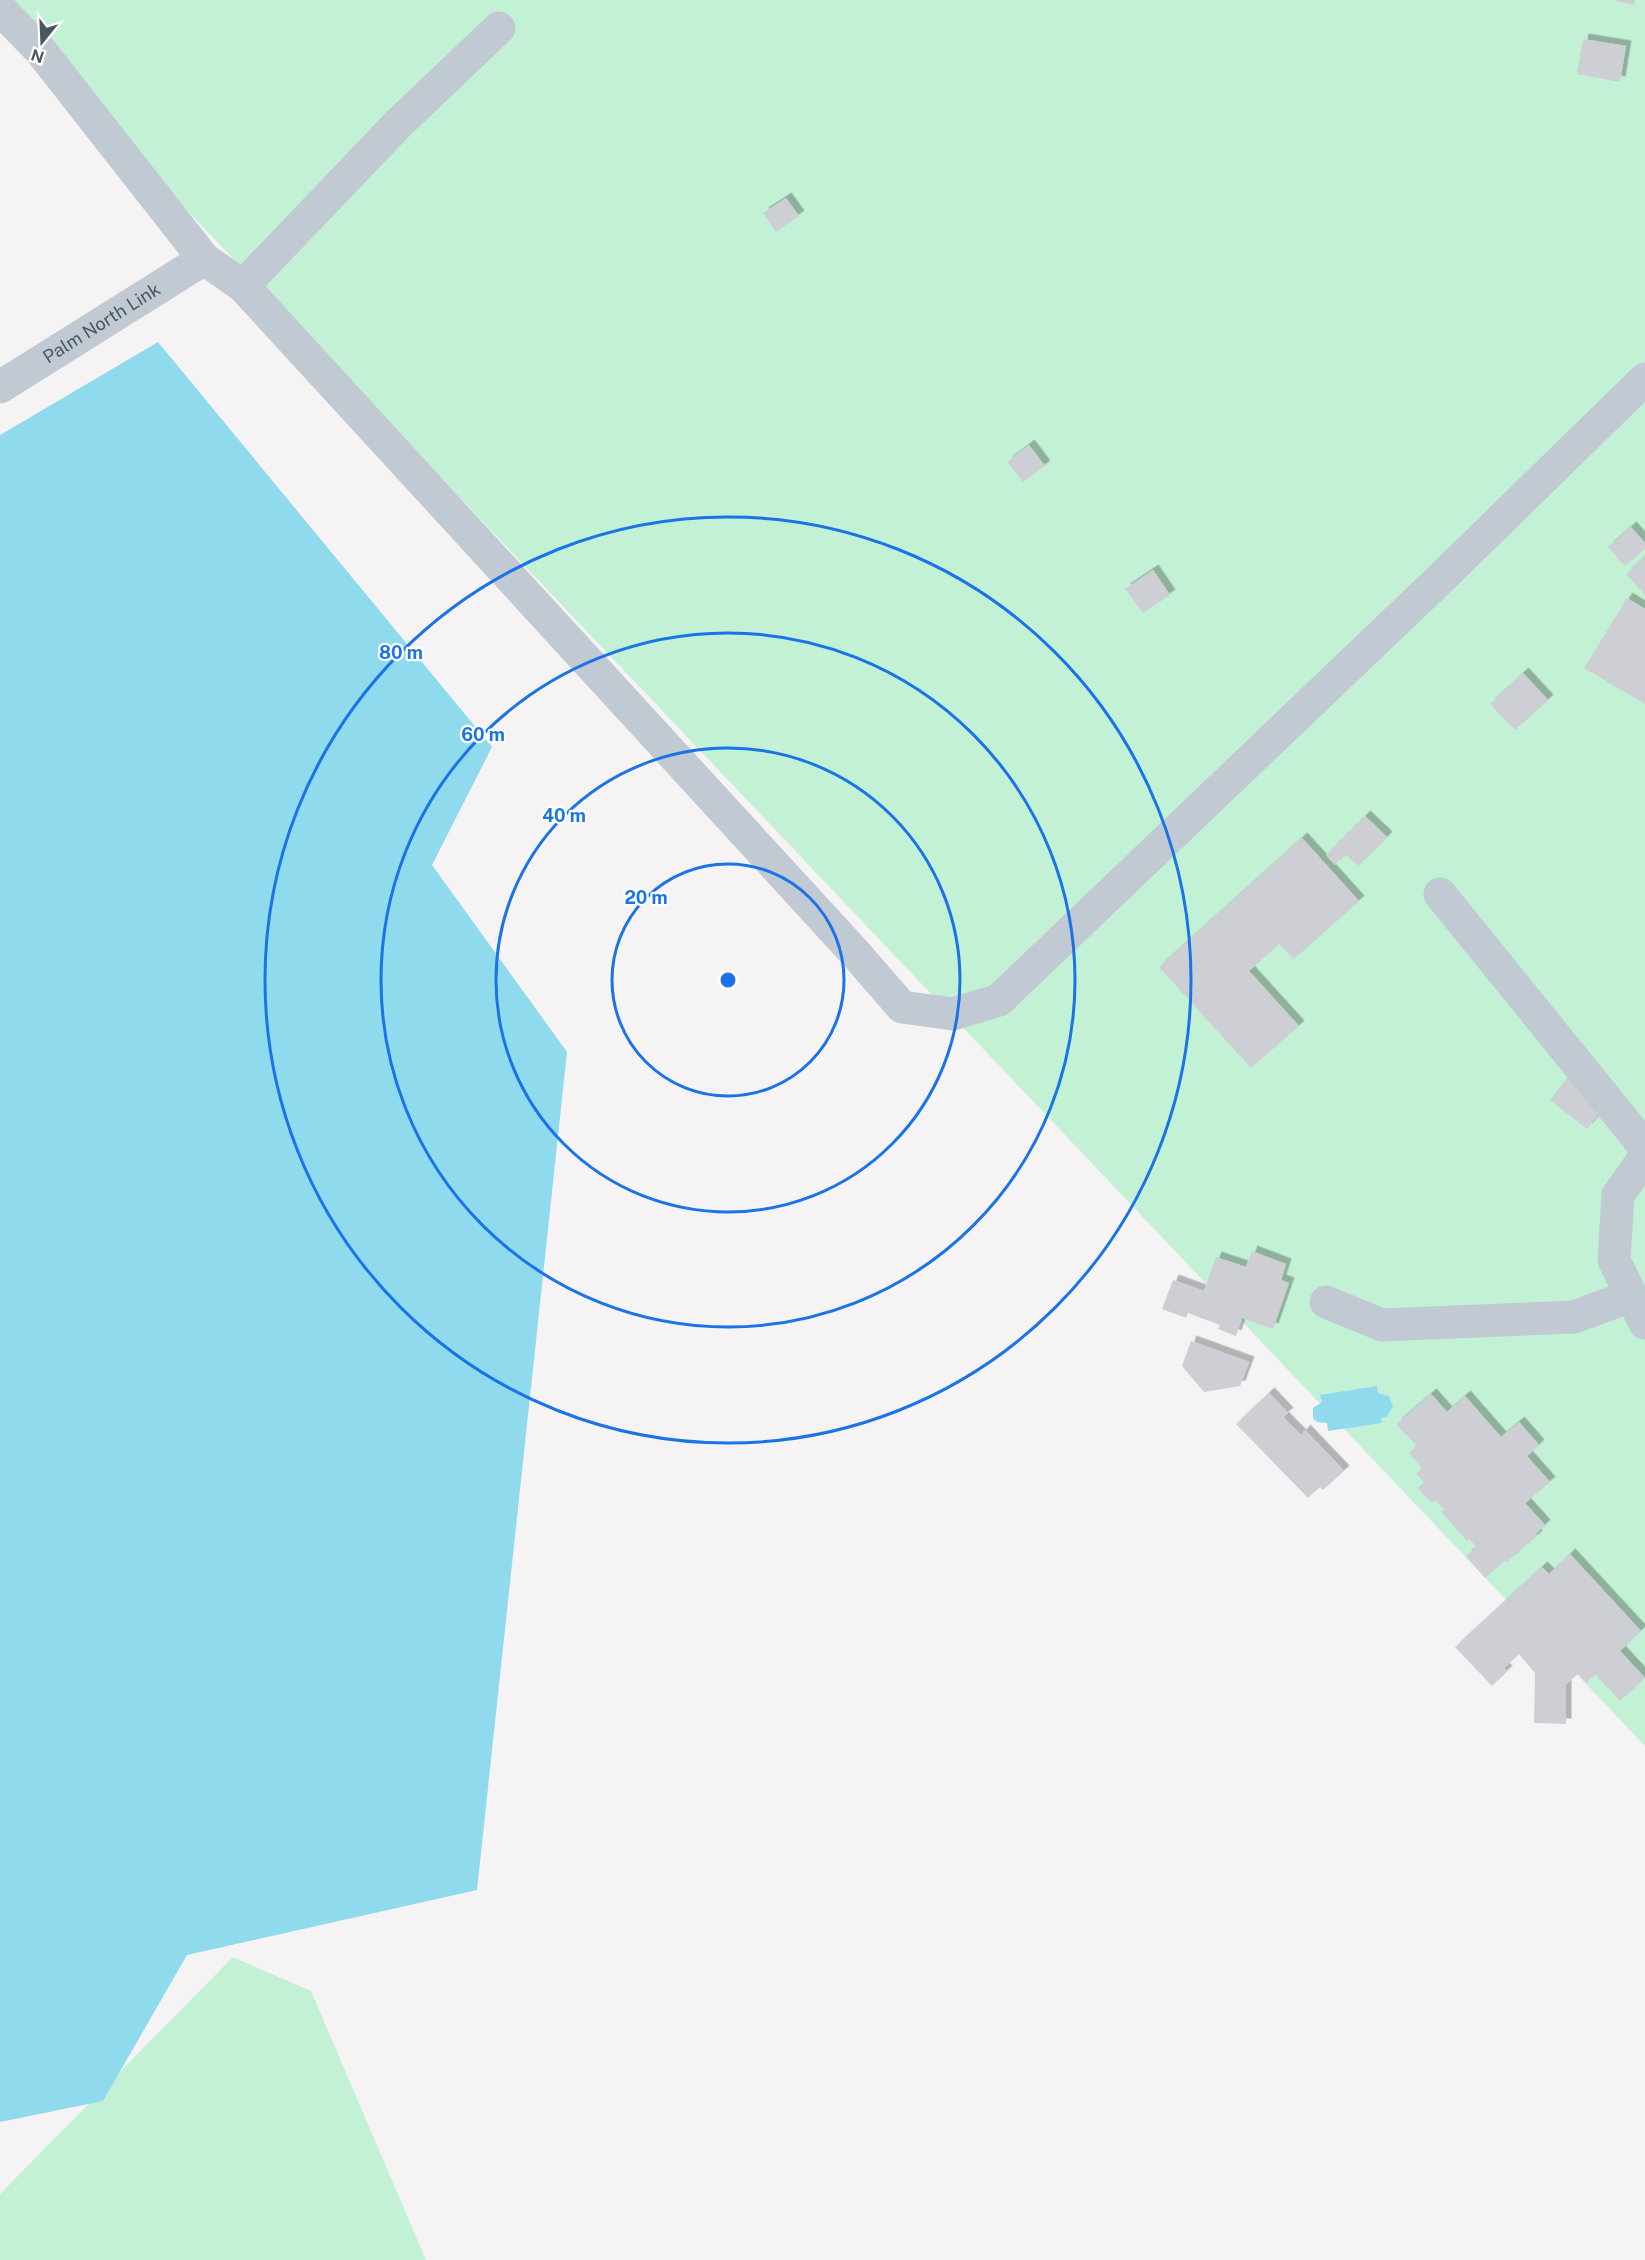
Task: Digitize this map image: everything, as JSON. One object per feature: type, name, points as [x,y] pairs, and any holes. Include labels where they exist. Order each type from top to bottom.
[{"type":"street","points":[[0,9],[40,50],[204,259],[243,286],[856,954],[902,1007],[953,1014],[999,1000],[1437,582],[1645,379]]},
{"type":"street","points":[[243,286],[398,124],[499,28]]},
{"type":"street","name":"Palm North Link","points":[[0,387],[204,259]]},
{"type":"street","points":[[1440,894],[1645,1147]]},
{"type":"street","points":[[1326,1302],[1382,1325],[1574,1317],[1638,1309],[1614,1260],[1618,1195],[1645,1157]]},
{"type":"green space","points":[[0,0],[1645,0],[1645,1746],[0,13]]},
{"type":"green space","points":[[233,1957],[311,1991],[426,2260],[0,2260],[0,2194]]},
{"type":"water","points":[[158,342],[492,747],[432,865],[567,1052],[477,1890],[187,1955],[103,2101],[0,2122],[0,435]]},
{"type":"water","points":[[1377,1386],[1378,1393],[1389,1396],[1393,1406],[1387,1417],[1381,1418],[1382,1423],[1328,1431],[1327,1423],[1317,1422],[1313,1418],[1313,1408],[1322,1402],[1320,1395]]},
{"type":"building","points":[[1613,0],[1635,0],[1634,5]]},
{"type":"building","points":[[1583,39],[1626,46],[1620,82],[1577,74]]},
{"type":"building","points":[[786,198],[799,216],[776,232],[763,213]]},
{"type":"building","points":[[1029,445],[1045,466],[1023,482],[1007,462]]},
{"type":"building","points":[[1631,527],[1645,543],[1645,549],[1625,566],[1608,547]]},
{"type":"building","points":[[1645,556],[1645,595],[1626,574]]},
{"type":"building","points":[[1153,570],[1170,595],[1143,613],[1125,589]]},
{"type":"building","points":[[1627,598],[1645,609],[1645,704],[1584,668]]},
{"type":"building","points":[[1523,673],[1548,700],[1515,730],[1490,704]]},
{"type":"building","points":[[1365,816],[1387,837],[1358,866],[1345,854],[1335,865],[1326,855]]},
{"type":"building","points":[[1302,838],[1359,901],[1294,959],[1279,944],[1249,971],[1299,1026],[1251,1068],[1159,967]]},
{"type":"building","points":[[1567,1078],[1604,1107],[1587,1129],[1550,1100]]},
{"type":"building","points":[[1252,1251],[1286,1264],[1281,1280],[1289,1283],[1273,1329],[1242,1318],[1236,1336],[1218,1329],[1220,1325],[1188,1313],[1186,1318],[1162,1309],[1173,1280],[1204,1291],[1216,1257],[1246,1267]]},
{"type":"building","points":[[1191,1341],[1249,1362],[1240,1386],[1204,1392],[1182,1366]]},
{"type":"building","points":[[1269,1393],[1288,1413],[1283,1417],[1301,1435],[1305,1430],[1344,1471],[1323,1490],[1320,1487],[1308,1498],[1236,1424]]},
{"type":"building","points":[[1431,1394],[1447,1412],[1465,1396],[1501,1437],[1519,1422],[1539,1445],[1527,1456],[1550,1482],[1525,1503],[1545,1525],[1536,1534],[1537,1536],[1485,1578],[1466,1556],[1477,1547],[1469,1539],[1467,1541],[1441,1512],[1444,1510],[1435,1500],[1432,1503],[1418,1488],[1424,1482],[1416,1474],[1422,1468],[1409,1453],[1417,1446],[1396,1424]]},
{"type":"building","points":[[1570,1554],[1641,1631],[1620,1651],[1645,1678],[1620,1701],[1595,1674],[1586,1683],[1578,1674],[1566,1684],[1566,1724],[1534,1723],[1535,1673],[1519,1654],[1504,1668],[1507,1671],[1492,1686],[1455,1647],[1542,1567],[1549,1574]]}]
